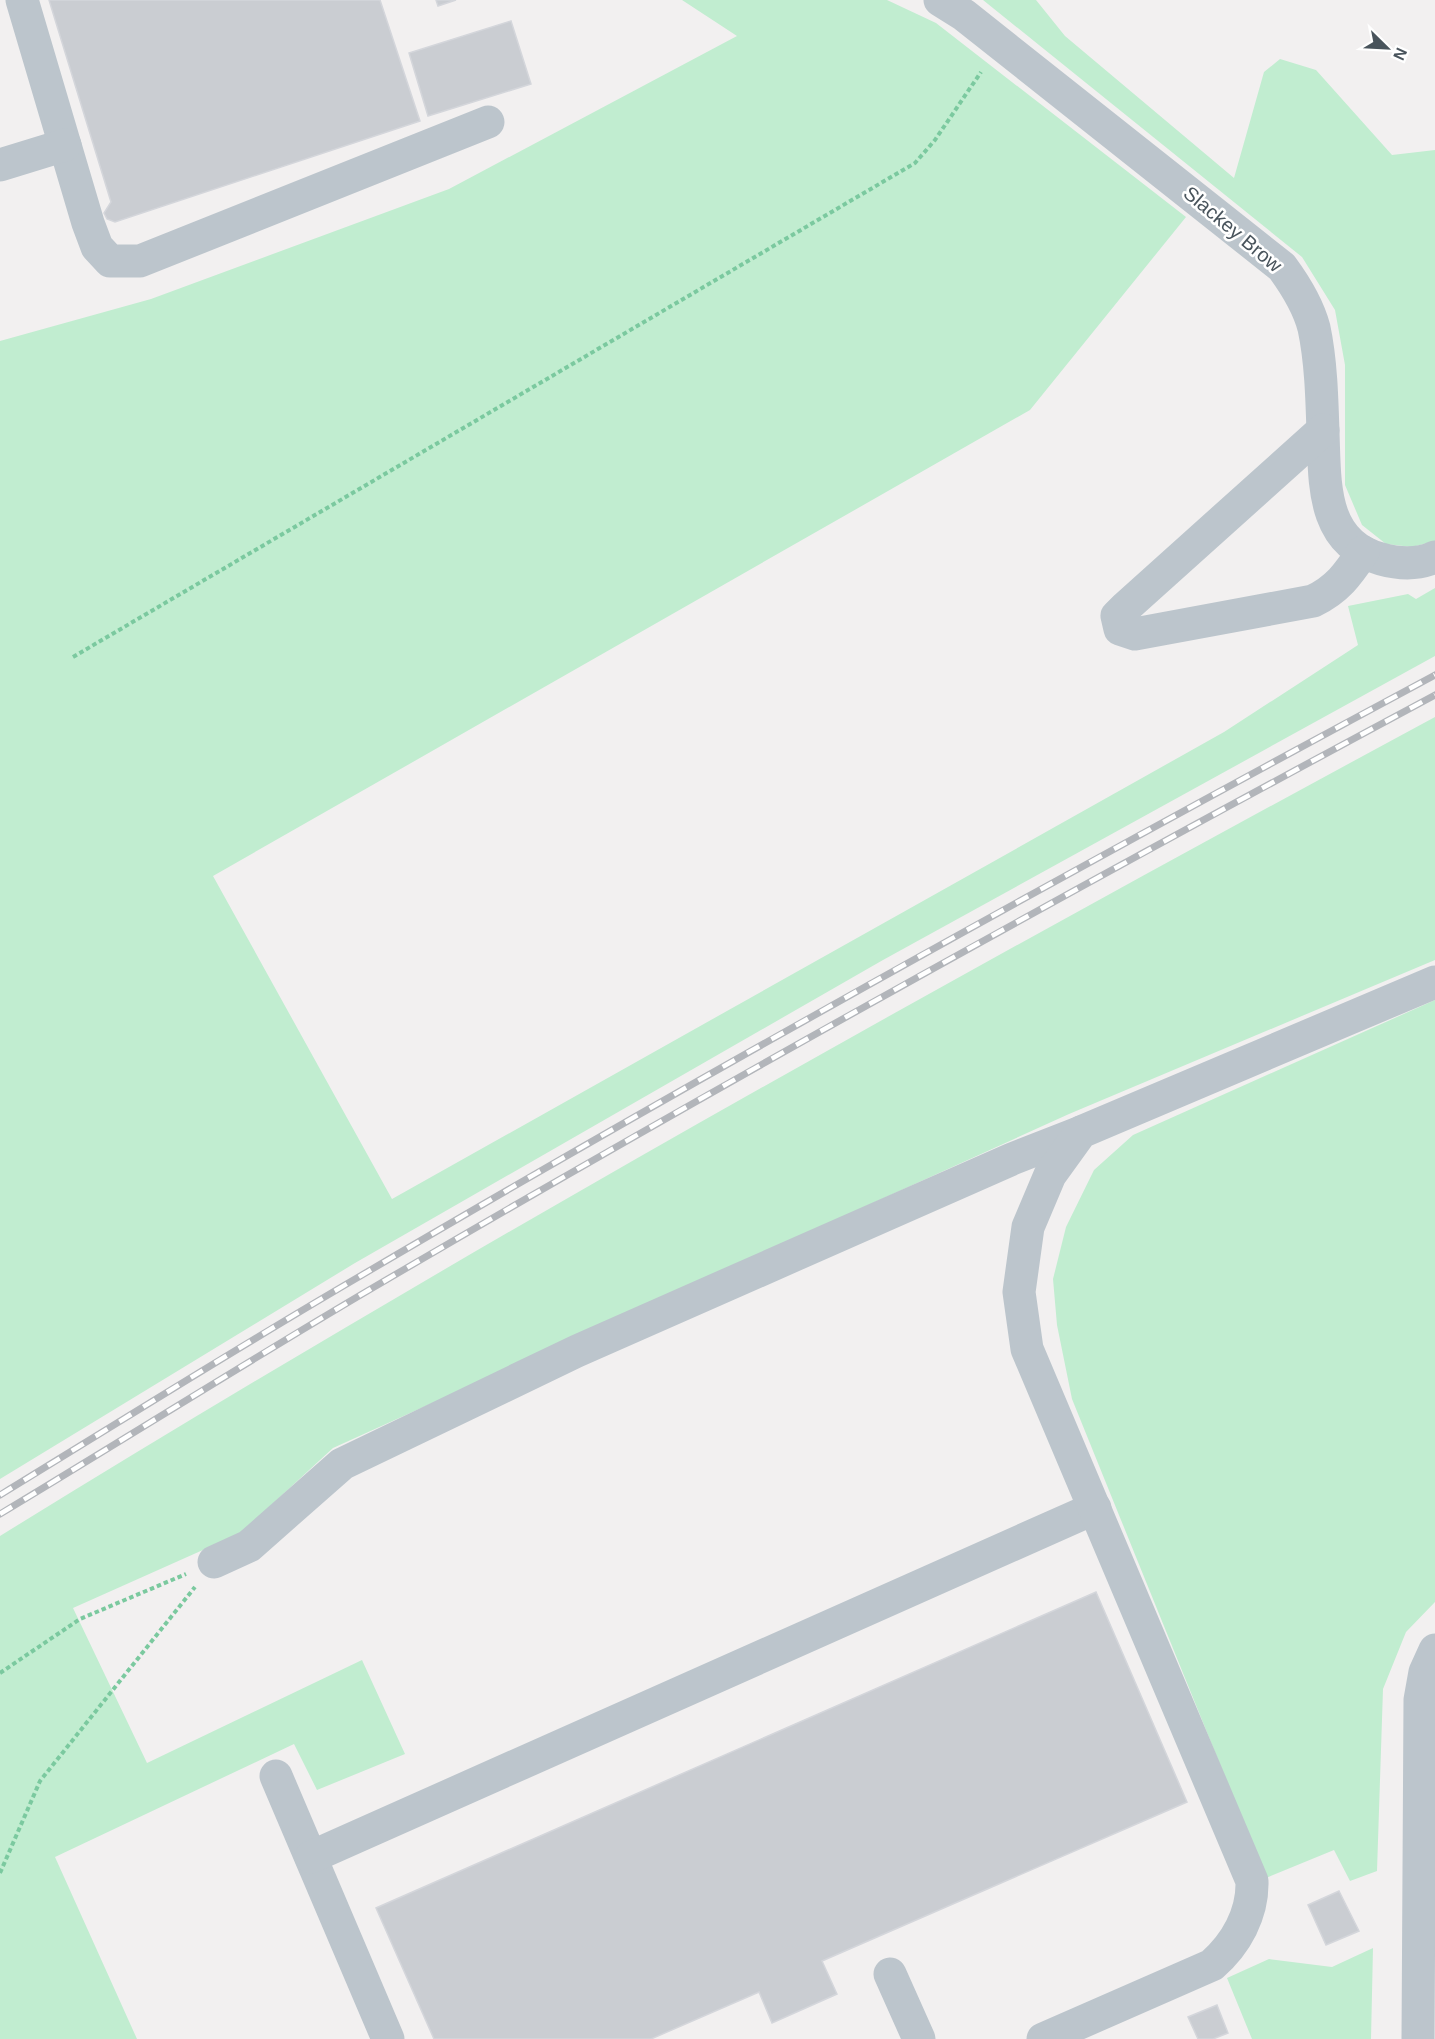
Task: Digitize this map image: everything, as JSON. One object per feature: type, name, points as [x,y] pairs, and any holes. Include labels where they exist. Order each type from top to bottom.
[{"type":"street","points":[[22,0],[97,247],[110,261],[140,261],[488,122]]},
{"type":"street","name":"Slackey Brow","points":[[940,0],[1282,267],[1304,301],[1314,327],[1323,430],[1325,490],[1329,508],[1337,525],[1348,540],[1363,552],[1396,563],[1413,563],[1435,557]]},
{"type":"street","points":[[0,165],[65,145]]},
{"type":"street","points":[[1323,430],[1126,607],[1117,616],[1120,629],[1135,634],[1313,601],[1331,592],[1343,582],[1363,552]]},
{"type":"street","points":[[214,1562],[249,1546],[342,1464],[577,1351],[1012,1159],[1435,982]]},
{"type":"street","points":[[1042,2039],[1212,1965],[1226,1953],[1238,1933],[1248,1913],[1252,1893],[1252,1881],[1027,1349],[1019,1292],[1029,1227],[1050,1175],[1081,1132]]},
{"type":"street","points":[[311,1857],[1095,1508]]},
{"type":"street","points":[[1418,2039],[1420,1700],[1425,1672],[1435,1650]]},
{"type":"street","points":[[276,1776],[388,2039]]},
{"type":"street","points":[[890,1974],[919,2039]]},
{"type":"path","points":[[73,657],[915,163],[935,140],[1000,45]]},
{"type":"path","points":[[0,1672],[80,1619],[214,1562]]},
{"type":"path","points":[[0,1873],[40,1781],[214,1562]]},
{"type":"green space","points":[[682,0],[887,0],[936,23],[1186,217],[1030,410],[213,876],[392,1199],[1224,732],[1358,645],[1348,606],[1408,594],[1416,599],[1435,588],[1435,656],[883,960],[355,1263],[0,1479],[0,341],[151,299],[449,189],[737,36]]},
{"type":"green space","points":[[983,0],[1036,0],[1065,36],[1234,178],[1264,72],[1280,59],[1316,70],[1392,155],[1435,150],[1435,541],[1412,547],[1386,544],[1362,525],[1345,485],[1345,365],[1335,310],[1302,257]]},
{"type":"green space","points":[[1435,717],[1435,960],[1069,1114],[333,1448],[241,1533],[73,1608],[147,1763],[362,1660],[405,1754],[317,1790],[294,1744],[55,1857],[137,2039],[0,2039],[0,1536],[176,1428],[354,1323],[712,1116],[1072,915]]},
{"type":"green space","points":[[1435,1000],[1435,1602],[1406,1632],[1383,1689],[1377,1871],[1350,1881],[1334,1850],[1266,1878],[1072,1399],[1057,1325],[1053,1279],[1066,1227],[1094,1170],[1133,1135]]},
{"type":"green space","points":[[1373,1948],[1371,2039],[1252,2039],[1227,1978],[1269,1959],[1332,1967]]},
{"type":"building","points":[[49,0],[380,0],[420,121],[115,222],[107,219],[104,213],[111,202]]},
{"type":"building","points":[[436,0],[456,0],[438,6]]},
{"type":"building","points":[[511,21],[531,84],[428,116],[409,53]]},
{"type":"building","points":[[1096,1592],[1187,1802],[822,1961],[837,1994],[772,2023],[759,1992],[651,2039],[434,2039],[376,1908]]},
{"type":"building","points":[[1339,1891],[1359,1931],[1326,1945],[1308,1905]]},
{"type":"building","points":[[1217,2005],[1228,2033],[1213,2039],[1198,2039],[1188,2017]]},
{"type":"railway","points":[[0,1495],[226,1356],[495,1197],[1030,895],[1435,675]]},
{"type":"railway","points":[[0,1514],[323,1318],[633,1137],[1033,913],[1435,695]]}]
